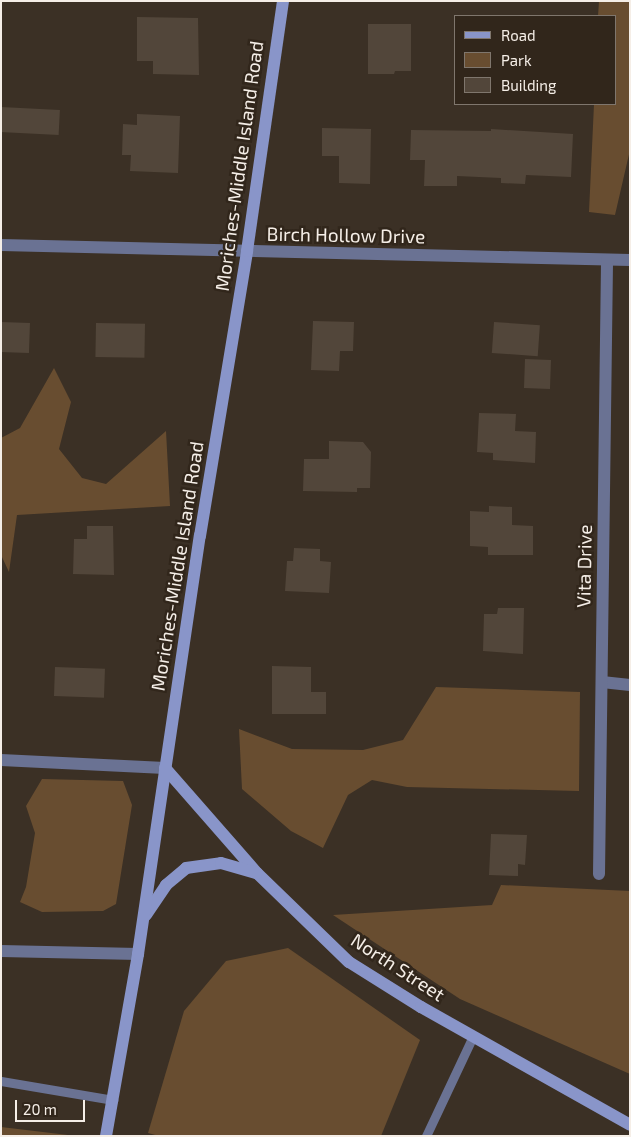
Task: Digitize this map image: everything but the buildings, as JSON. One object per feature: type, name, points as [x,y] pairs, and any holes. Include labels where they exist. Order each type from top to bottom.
[{"type":"main road","name":"Moriches-Middle Island Road","points":[[106,1136],[138,954],[200,536],[247,251],[283,1]]},
{"type":"main road","name":"North Street","points":[[165,768],[257,873],[349,962],[472,1036],[630,1125]]},
{"type":"main road","points":[[143,919],[166,885],[186,868],[221,863],[257,873]]},
{"type":"street","name":"Birch Hollow Drive","points":[[1,245],[630,260]]},
{"type":"street","name":"Vita Drive","points":[[599,874],[607,260]]},
{"type":"street","points":[[602,682],[630,685]]},
{"type":"street","points":[[1,760],[165,768]]},
{"type":"street","points":[[1,950],[138,954]]},
{"type":"lane","points":[[426,1136],[472,1036]]},
{"type":"lane","points":[[1,1081],[113,1100]]},
{"type":"green space","points":[[599,1],[630,1],[630,150],[615,215],[589,212],[594,105],[616,105],[616,15],[598,15]]},
{"type":"green space","points":[[54,368],[71,402],[59,449],[82,478],[106,484],[166,431],[170,506],[17,515],[9,572],[1,555],[1,438],[20,428]]},
{"type":"green space","points":[[436,687],[580,692],[579,791],[407,787],[372,780],[348,795],[323,848],[291,831],[242,789],[239,729],[292,749],[363,750],[403,740]]},
{"type":"green space","points":[[42,779],[123,781],[132,805],[116,904],[103,911],[42,912],[20,902],[26,887],[35,833],[26,806]]},
{"type":"green space","points":[[501,885],[630,891],[630,1074],[460,999],[333,915],[492,905]]},
{"type":"green space","points":[[288,948],[420,1040],[381,1136],[159,1136],[148,1133],[184,1011],[226,961]]},
{"type":"green space","points":[[1,1127],[68,1135],[1,1136]]}]
